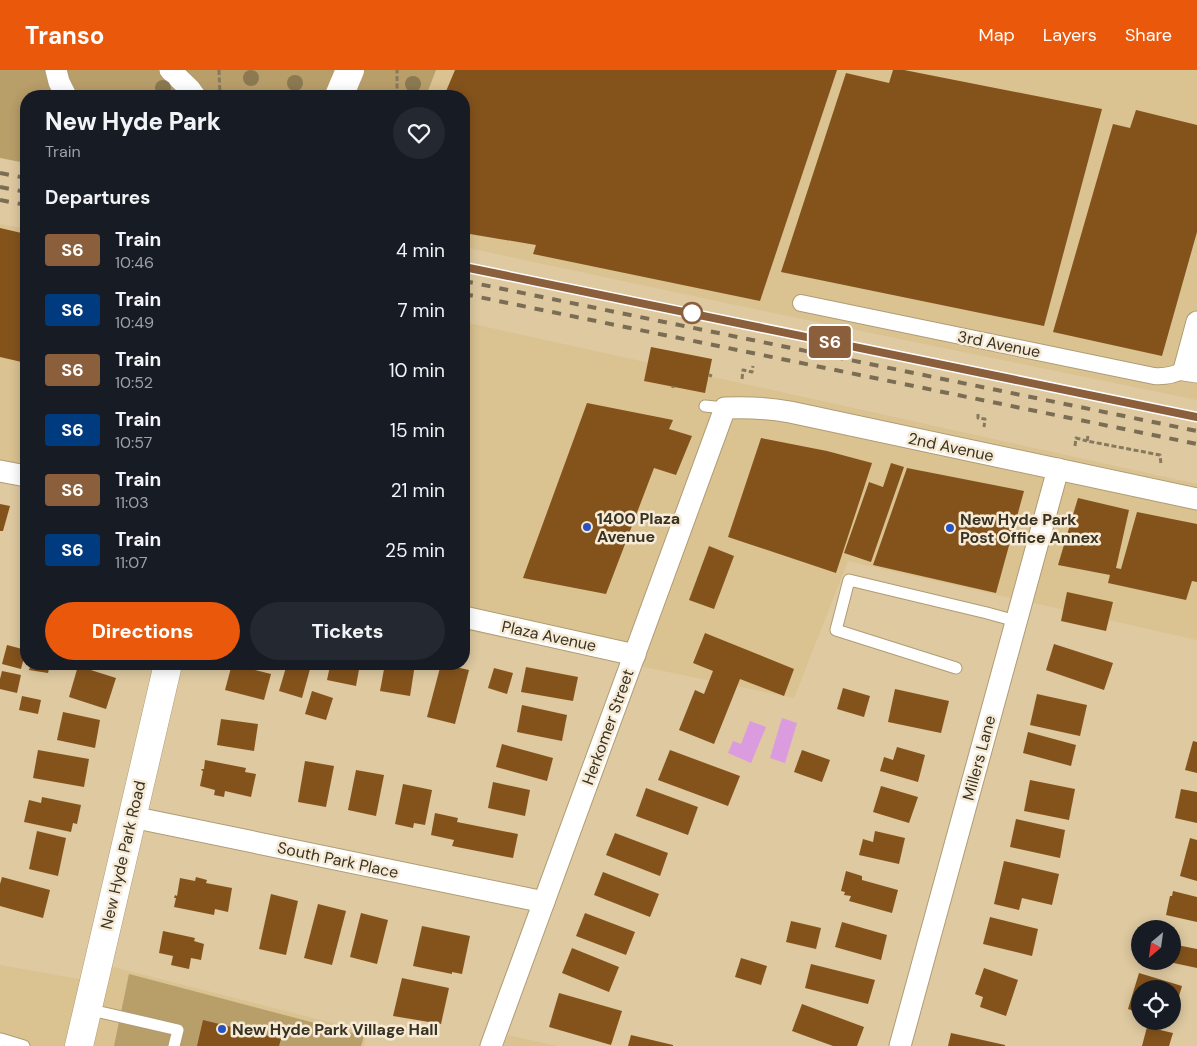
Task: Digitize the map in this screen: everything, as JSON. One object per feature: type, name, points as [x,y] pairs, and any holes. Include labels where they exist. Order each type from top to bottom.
[{"type":"main road","points":[[342,90],[350,70]]},
{"type":"main road","name":"New Hyde Park Road","points":[[79,1046],[167,670]]},
{"type":"street","points":[[56,70],[63,90]]},
{"type":"street","points":[[170,70],[190,90]]},
{"type":"street","name":"3rd Avenue","points":[[801,303],[1154,376],[1169,376],[1190,371]]},
{"type":"street","points":[[1190,371],[1194,331]]},
{"type":"street","name":"2nd Avenue","points":[[715,407],[768,408],[790,412],[1197,499]]},
{"type":"street","name":"Herkomer Street","points":[[491,1046],[635,655],[715,407]]},
{"type":"street","name":"Millers Lane","points":[[900,1046],[1058,469]]},
{"type":"street","points":[[0,471],[20,475]]},
{"type":"street","name":"Plaza Avenue","points":[[470,618],[635,655]]},
{"type":"street","name":"South Park Place","points":[[132,818],[544,902]]},
{"type":"lane","points":[[956,668],[836,630],[849,580],[987,613],[1016,622]]},
{"type":"lane","points":[[87,1009],[178,1030],[174,1046]]},
{"type":"lane","points":[[0,1040],[24,1046]]},
{"type":"path","points":[[219,70],[220,90]]},
{"type":"path","points":[[397,90],[398,70]]},
{"type":"path","points":[[742,379],[743,370],[752,372],[753,366]]},
{"type":"path","points":[[978,414],[978,418],[985,419],[984,427]]},
{"type":"path","points":[[1075,446],[1076,438],[1088,438],[1160,455],[1161,464]]},
{"type":"shaded area","points":[[0,70],[436,70],[428,90],[20,90],[20,162],[0,158]]},
{"type":"shaded area","points":[[436,70],[1197,70],[1197,400],[470,248],[470,90],[428,90]]},
{"type":"shaded area","points":[[0,224],[20,228],[20,466],[0,462]]},
{"type":"shaded area","points":[[470,323],[1197,484],[1197,640],[848,561],[794,698],[470,631]]},
{"type":"shaded area","points":[[782,718],[797,723],[785,763],[770,758]]},
{"type":"shaded area","points":[[750,721],[766,727],[751,763],[728,753],[733,741],[741,744]]},
{"type":"shaded area","points":[[0,965],[101,983],[105,965],[368,1032],[364,1046],[0,1046]]},
{"type":"shaded area","points":[[129,974],[364,1036],[361,1046],[114,1046]]},
{"type":"shaded area","points":[[508,1035],[557,1046],[504,1046]]},
{"type":"building","points":[[455,70],[837,70],[760,301],[533,254],[536,245],[470,234],[470,90],[447,90]]},
{"type":"building","points":[[893,70],[904,70],[1102,109],[1044,326],[781,272],[846,73],[889,83]]},
{"type":"building","points":[[1136,110],[1197,125],[1197,232],[1162,356],[1053,332],[1113,124],[1130,128]]},
{"type":"building","points":[[0,228],[20,233],[20,362],[0,357]]},
{"type":"building","points":[[651,347],[712,359],[705,393],[644,381]]},
{"type":"building","name":"1400 Plaza Avenue","points":[[587,403],[673,420],[669,429],[692,436],[676,475],[654,468],[606,594],[523,578]]},
{"type":"building","points":[[761,438],[827,451],[872,463],[836,573],[728,537]]},
{"type":"building","points":[[891,463],[904,467],[871,562],[844,553],[869,482],[883,487]]},
{"type":"building","name":"New Hyde Park Post Office Annex","points":[[907,468],[1024,491],[996,593],[873,565]]},
{"type":"building","points":[[1078,498],[1129,510],[1116,568],[1121,569],[1137,512],[1197,524],[1197,582],[1192,581],[1186,600],[1108,583],[1110,575],[1058,565]]},
{"type":"building","points":[[0,504],[10,506],[3,531],[0,531]]},
{"type":"building","points":[[709,546],[734,556],[714,609],[689,600]]},
{"type":"building","points":[[1067,592],[1113,602],[1106,631],[1061,621]]},
{"type":"building","points":[[705,633],[794,669],[784,696],[740,679],[714,744],[679,730],[695,690],[704,694],[713,671],[693,663]]},
{"type":"building","points":[[1054,644],[1113,663],[1104,690],[1046,670]]},
{"type":"building","points":[[7,645],[20,648],[20,669],[2,664]]},
{"type":"building","points":[[526,667],[578,677],[573,701],[521,692]]},
{"type":"building","points":[[494,668],[513,673],[507,694],[488,688]]},
{"type":"building","points":[[29,670],[49,670],[48,673]]},
{"type":"building","points":[[77,670],[91,670],[116,678],[106,709],[69,697]]},
{"type":"building","points":[[230,670],[255,670],[271,674],[264,700],[225,690]]},
{"type":"building","points":[[285,670],[310,670],[302,698],[279,691]]},
{"type":"building","points":[[329,670],[359,670],[356,686],[327,680]]},
{"type":"building","points":[[384,670],[414,670],[410,696],[380,691]]},
{"type":"building","points":[[439,670],[469,670],[455,724],[427,717]]},
{"type":"building","points":[[2,671],[21,675],[17,693],[0,689]]},
{"type":"building","points":[[843,688],[870,696],[864,717],[837,709]]},
{"type":"building","points":[[895,689],[949,701],[941,733],[888,722]]},
{"type":"building","points":[[312,691],[333,698],[326,720],[305,714]]},
{"type":"building","points":[[1037,694],[1087,705],[1080,736],[1030,725]]},
{"type":"building","points":[[22,696],[41,700],[38,714],[19,710]]},
{"type":"building","points":[[522,705],[567,715],[562,741],[517,732]]},
{"type":"building","points":[[63,712],[100,720],[95,748],[57,740]]},
{"type":"building","points":[[221,719],[258,724],[254,751],[217,745]]},
{"type":"building","points":[[1028,732],[1076,745],[1071,766],[1023,753]]},
{"type":"building","points":[[1193,741],[1197,742],[1197,773],[1185,770]]},
{"type":"building","points":[[502,744],[553,758],[547,781],[496,767]]},
{"type":"building","points":[[897,747],[925,755],[918,782],[880,771],[884,757],[893,760]]},
{"type":"building","points":[[38,750],[89,759],[84,787],[33,778]]},
{"type":"building","points":[[670,750],[740,776],[728,806],[658,780]]},
{"type":"building","points":[[802,750],[830,760],[822,782],[794,772]]},
{"type":"building","points":[[205,760],[246,768],[245,772],[256,774],[251,797],[225,791],[224,797],[214,795],[215,790],[200,786],[203,771],[201,770],[204,769]]},
{"type":"building","points":[[305,761],[334,766],[326,807],[298,802]]},
{"type":"building","points":[[356,770],[384,775],[376,816],[348,810]]},
{"type":"building","points":[[1030,780],[1075,789],[1069,820],[1024,811]]},
{"type":"building","points":[[493,782],[530,790],[525,816],[488,808]]},
{"type":"building","points":[[403,784],[432,790],[425,825],[414,823],[413,828],[395,824]]},
{"type":"building","points":[[881,786],[918,797],[909,823],[873,812]]},
{"type":"building","points":[[646,788],[698,807],[688,835],[636,816]]},
{"type":"building","points":[[1181,789],[1197,792],[1197,823],[1175,818]]},
{"type":"building","points":[[42,797],[81,805],[77,824],[73,823],[71,832],[24,822],[29,800],[41,803]]},
{"type":"building","points":[[435,813],[458,818],[457,822],[518,834],[513,858],[452,846],[454,840],[431,835]]},
{"type":"building","points":[[1016,819],[1065,830],[1060,858],[1010,847]]},
{"type":"building","points":[[37,831],[66,838],[58,876],[29,869]]},
{"type":"building","points":[[875,831],[905,838],[899,864],[859,855],[863,839],[873,842]]},
{"type":"building","points":[[615,833],[668,853],[660,876],[606,855]]},
{"type":"building","points":[[1190,838],[1197,840],[1197,881],[1180,876]]},
{"type":"building","points":[[1004,861],[1059,874],[1052,905],[1022,898],[1019,910],[994,904]]},
{"type":"building","points":[[846,871],[862,876],[862,880],[898,890],[892,913],[849,901],[851,896],[844,895],[845,892],[841,891]]},
{"type":"building","points":[[603,872],[659,894],[650,917],[594,895]]},
{"type":"building","points":[[2,877],[50,890],[43,918],[0,906],[0,884]]},
{"type":"building","points":[[196,877],[207,880],[206,883],[232,888],[228,912],[215,909],[214,915],[174,907],[176,898],[174,898],[175,895],[177,896],[180,878],[195,881]]},
{"type":"building","points":[[1173,891],[1197,897],[1197,922],[1166,915]]},
{"type":"building","points":[[271,894],[298,901],[286,955],[259,949]]},
{"type":"building","points":[[318,904],[346,911],[332,965],[304,958]]},
{"type":"building","points":[[361,913],[388,920],[377,964],[350,957]]},
{"type":"building","points":[[585,913],[635,932],[626,955],[576,936]]},
{"type":"building","points":[[990,917],[1038,929],[1032,956],[983,944]]},
{"type":"building","points":[[791,921],[821,928],[816,949],[786,942]]},
{"type":"building","points":[[842,922],[887,935],[881,960],[835,947]]},
{"type":"building","points":[[422,926],[470,936],[462,974],[452,972],[452,974],[413,966]]},
{"type":"building","points":[[163,931],[195,938],[194,941],[204,944],[201,960],[191,958],[189,969],[171,965],[173,956],[159,953]]},
{"type":"building","points":[[1181,946],[1197,949],[1197,968],[1181,965]]},
{"type":"building","points":[[572,948],[619,967],[609,992],[562,973]]},
{"type":"building","points":[[741,958],[767,966],[761,985],[735,977]]},
{"type":"building","points":[[811,964],[875,980],[868,1004],[805,988]]},
{"type":"building","points":[[984,968],[1018,980],[1006,1016],[980,1007],[983,997],[975,994]]},
{"type":"building","points":[[1139,973],[1162,980],[1137,980]]},
{"type":"building","points":[[402,978],[449,988],[441,1024],[393,1016]]},
{"type":"building","points":[[559,993],[622,1011],[611,1045],[549,1027]]},
{"type":"building","points":[[1131,999],[1131,1010],[1128,1009]]},
{"type":"building","points":[[802,1004],[864,1027],[857,1046],[833,1046],[792,1031]]},
{"type":"building","name":"New Hyde Park Village Hall","points":[[203,1020],[281,1039],[279,1046],[197,1046]]},
{"type":"building","points":[[1146,1030],[1160,1030],[1173,1033],[1169,1046],[1142,1046]]},
{"type":"building","points":[[951,1033],[1005,1045],[1005,1046],[948,1046]]},
{"type":"building","points":[[631,1035],[673,1045],[673,1046],[628,1046]]},
{"type":"railway","points":[[0,173],[20,177]]},
{"type":"railway","points":[[0,187],[20,191]]},
{"type":"railway","points":[[0,200],[20,204]]},
{"type":"railway","points":[[470,268],[1197,417]]},
{"type":"railway","points":[[470,282],[1197,431]]},
{"type":"railway","points":[[470,295],[1197,444]]},
{"type":"train","name":"S6","points":[[470,268],[1197,417]]},
{"type":"place","name":"1400 Plaza Avenue","points":[[587,527]]},
{"type":"place","name":"New Hyde Park Post Office Annex","points":[[950,528]]},
{"type":"place","name":"New Hyde Park Village Hall","points":[[222,1029]]}]
